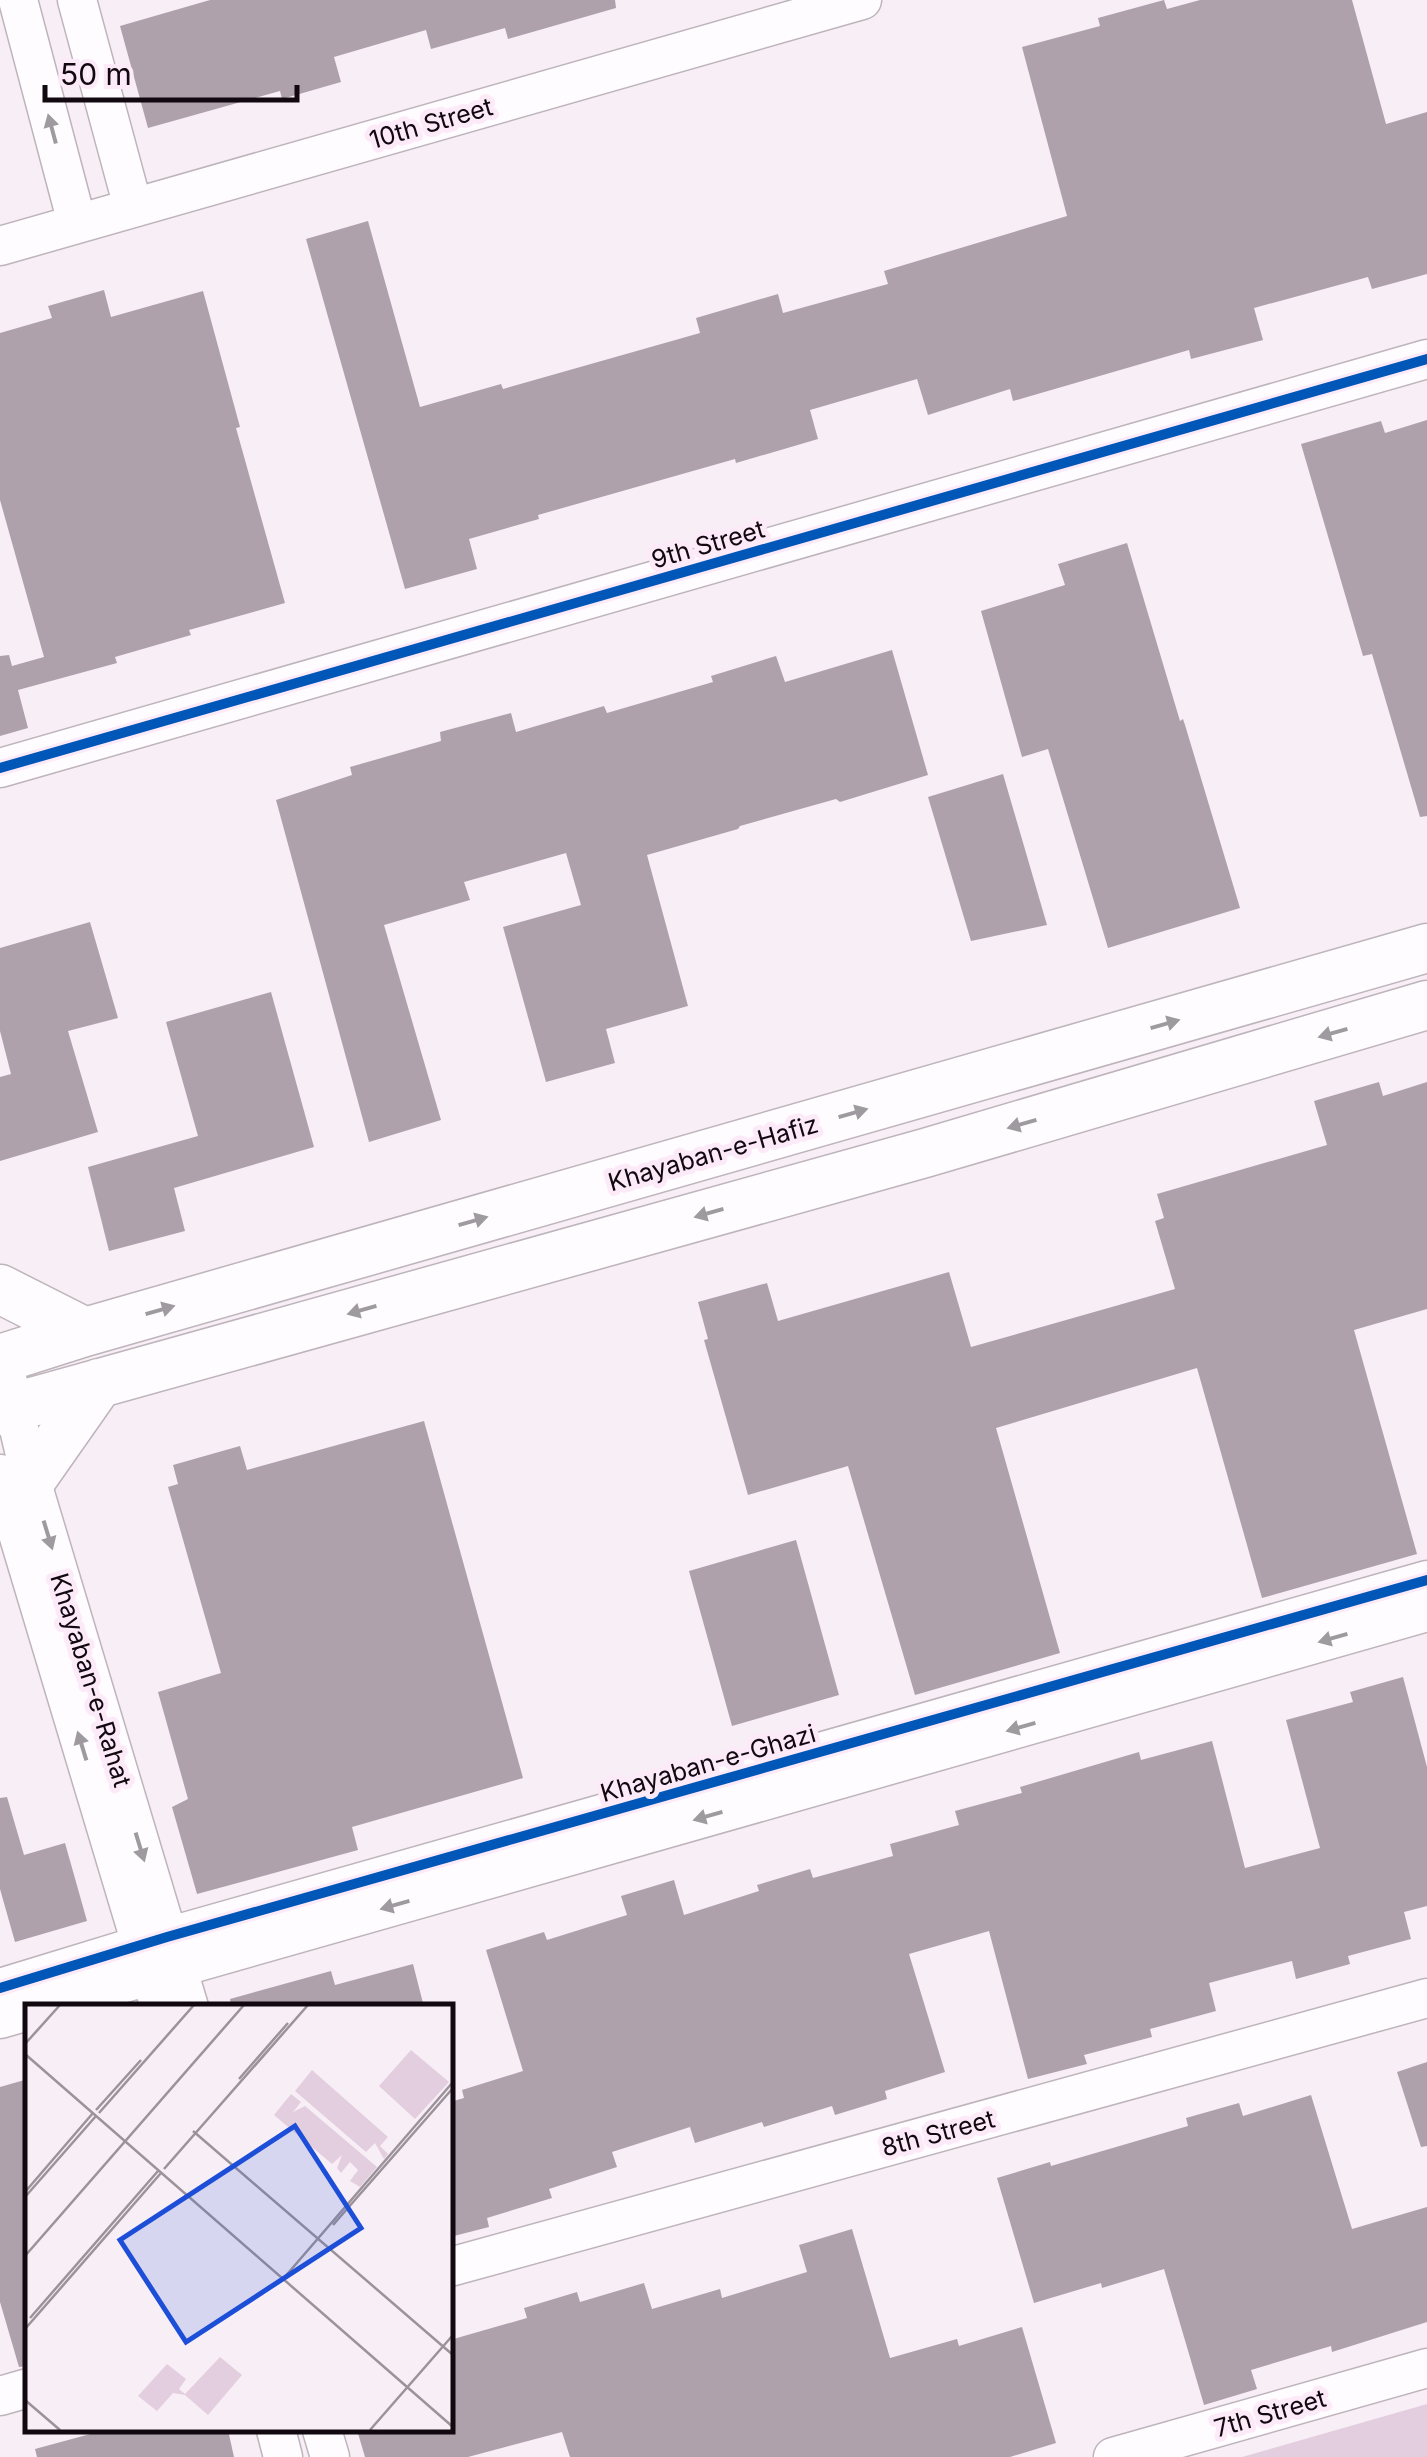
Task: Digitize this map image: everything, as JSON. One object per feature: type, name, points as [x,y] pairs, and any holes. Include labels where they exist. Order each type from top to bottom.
[{"type":"main road","name":"Khayaban-e-Hafiz","points":[[1,1356],[1427,948]]},
{"type":"main road","points":[[7,1409],[925,1153],[1427,1005]]},
{"type":"main road","points":[[910,1097],[925,1153]]},
{"type":"main road","points":[[0,1289],[85,1332]]},
{"type":"main road","points":[[10,1486],[99,1384]]},
{"type":"street","points":[[18,0],[77,223]]},
{"type":"street","points":[[77,0],[133,207]]},
{"type":"street","name":"10th Street","points":[[0,246],[862,0]]},
{"type":"street","name":"9th Street","points":[[0,768],[1427,360]]},
{"type":"street","name":"Khayaban-e-Rahat","points":[[1,1356],[10,1486],[160,1967],[187,2004]]},
{"type":"street","name":"Khayaban-e-Ghazi","points":[[49,2004],[1427,1580]]},
{"type":"street","name":"Khayaban-e-Ghazi","points":[[0,1988],[160,1967],[1427,1612]]},
{"type":"street","name":"8th Street","points":[[452,2266],[1427,1998]]},
{"type":"street","points":[[0,2018],[25,2012]]},
{"type":"street","name":"7th Street","points":[[1113,2457],[1427,2368]]},
{"type":"street","points":[[0,2396],[25,2389]]},
{"type":"street","points":[[277,2432],[283,2457]]},
{"type":"street","points":[[323,2432],[330,2457]]},
{"type":"shaded area","points":[[1427,2404],[1427,2457],[1242,2457]]},
{"type":"building","points":[[210,0],[615,0],[616,8],[508,39],[505,28],[431,49],[426,30],[334,57],[341,82],[282,99],[280,91],[148,128],[120,26]]},
{"type":"building","points":[[1164,0],[1167,9],[1200,0],[1352,0],[1386,124],[1427,112],[1427,274],[1372,289],[1368,277],[1254,308],[1263,340],[1191,359],[1189,350],[1013,401],[1010,389],[928,415],[917,379],[810,410],[818,439],[538,515],[539,519],[469,539],[477,569],[405,589],[306,239],[368,221],[420,407],[501,384],[503,389],[700,333],[696,318],[778,294],[783,313],[888,284],[884,271],[1067,216],[1022,47],[1100,26],[1098,18]]},
{"type":"building","points":[[104,290],[111,317],[203,291],[285,603],[189,630],[191,635],[115,657],[117,663],[18,690],[28,728],[0,736],[0,656],[9,655],[12,666],[44,657],[0,500],[0,333],[52,318],[48,306]]},
{"type":"building","points":[[1427,420],[1427,816],[1420,817],[1372,654],[1363,656],[1301,444],[1381,421],[1385,433]]},
{"type":"building","points":[[1127,543],[1240,908],[1108,948],[1048,749],[1022,757],[981,611],[1065,585],[1058,564]]},
{"type":"building","points":[[892,650],[928,775],[647,855],[688,1006],[606,1029],[615,1063],[546,1082],[503,927],[581,905],[566,853],[464,882],[470,900],[384,925],[441,1120],[369,1142],[276,800],[352,775],[350,767],[441,741],[440,732],[511,713],[516,732],[604,706],[607,713],[713,682],[711,676],[776,656],[785,682]]},
{"type":"building","points":[[1003,774],[1047,925],[971,941],[928,797]]},
{"type":"building","points":[[90,922],[118,1018],[68,1031],[98,1132],[0,1161],[0,1077],[11,1074],[0,1031],[0,948]]},
{"type":"building","points":[[271,992],[314,1147],[174,1188],[185,1231],[109,1251],[88,1167],[198,1136],[166,1022]]},
{"type":"building","points":[[1379,1082],[1383,1096],[1427,1082],[1427,1309],[1354,1330],[1417,1554],[1262,1598],[1197,1368],[996,1428],[1060,1653],[915,1695],[848,1466],[748,1495],[704,1340],[708,1339],[698,1302],[767,1283],[778,1321],[949,1272],[971,1347],[1175,1289],[1155,1221],[1164,1218],[1157,1194],[1327,1145],[1314,1101]]},
{"type":"building","points":[[424,1421],[523,1778],[352,1827],[358,1850],[197,1894],[172,1807],[188,1799],[158,1692],[221,1673],[168,1487],[178,1484],[173,1465],[240,1446],[247,1470]]},
{"type":"building","points":[[796,1540],[839,1695],[732,1726],[689,1571]]},
{"type":"building","points":[[1403,1677],[1427,1767],[1427,1906],[1404,1912],[1411,1939],[1348,1956],[1350,1964],[1296,1979],[1292,1961],[1209,1983],[1216,2011],[1150,2029],[1152,2037],[1084,2055],[1087,2064],[1028,2079],[989,1931],[909,1954],[945,2072],[885,2091],[887,2099],[835,2115],[832,2106],[695,2143],[690,2127],[612,2152],[617,2167],[549,2189],[552,2198],[487,2218],[489,2227],[452,2236],[452,2101],[464,2098],[462,2090],[523,2071],[486,1950],[544,1932],[547,1940],[627,1915],[621,1896],[674,1880],[684,1915],[759,1891],[757,1885],[810,1869],[813,1878],[893,1856],[890,1844],[959,1825],[955,1811],[1022,1793],[1020,1787],[1139,1752],[1141,1760],[1212,1741],[1245,1868],[1320,1848],[1286,1720],[1353,1702],[1350,1692]]},
{"type":"building","points":[[7,1797],[24,1855],[65,1843],[87,1921],[15,1942],[0,1889],[0,1798]]},
{"type":"building","points":[[413,1964],[423,2004],[231,2004],[230,1999],[331,1971],[335,1985]]},
{"type":"building","points":[[1427,2062],[1427,2146],[1421,2147],[1397,2072]]},
{"type":"building","points":[[25,2080],[25,2366],[19,2367],[0,2302],[0,2087]]},
{"type":"building","points":[[1311,2095],[1352,2229],[1427,2207],[1427,2322],[1332,2352],[1331,2346],[1251,2370],[1257,2389],[1204,2405],[1164,2269],[1034,2303],[997,2178],[1188,2126],[1186,2118],[1239,2103],[1243,2116]]},
{"type":"building","points":[[852,2229],[890,2358],[957,2339],[959,2346],[1022,2327],[1056,2443],[1010,2457],[570,2457],[562,2432],[468,2457],[365,2457],[358,2432],[452,2432],[452,2339],[527,2318],[524,2308],[577,2292],[580,2302],[644,2283],[652,2309],[720,2289],[722,2298],[807,2272],[799,2245]]},
{"type":"building","points":[[98,2432],[228,2432],[234,2457],[37,2457],[35,2449]]},
{"type":"cycle path","points":[[0,768],[1427,359]]},
{"type":"cycle path","points":[[0,1988],[167,1937],[1427,1580]]}]
